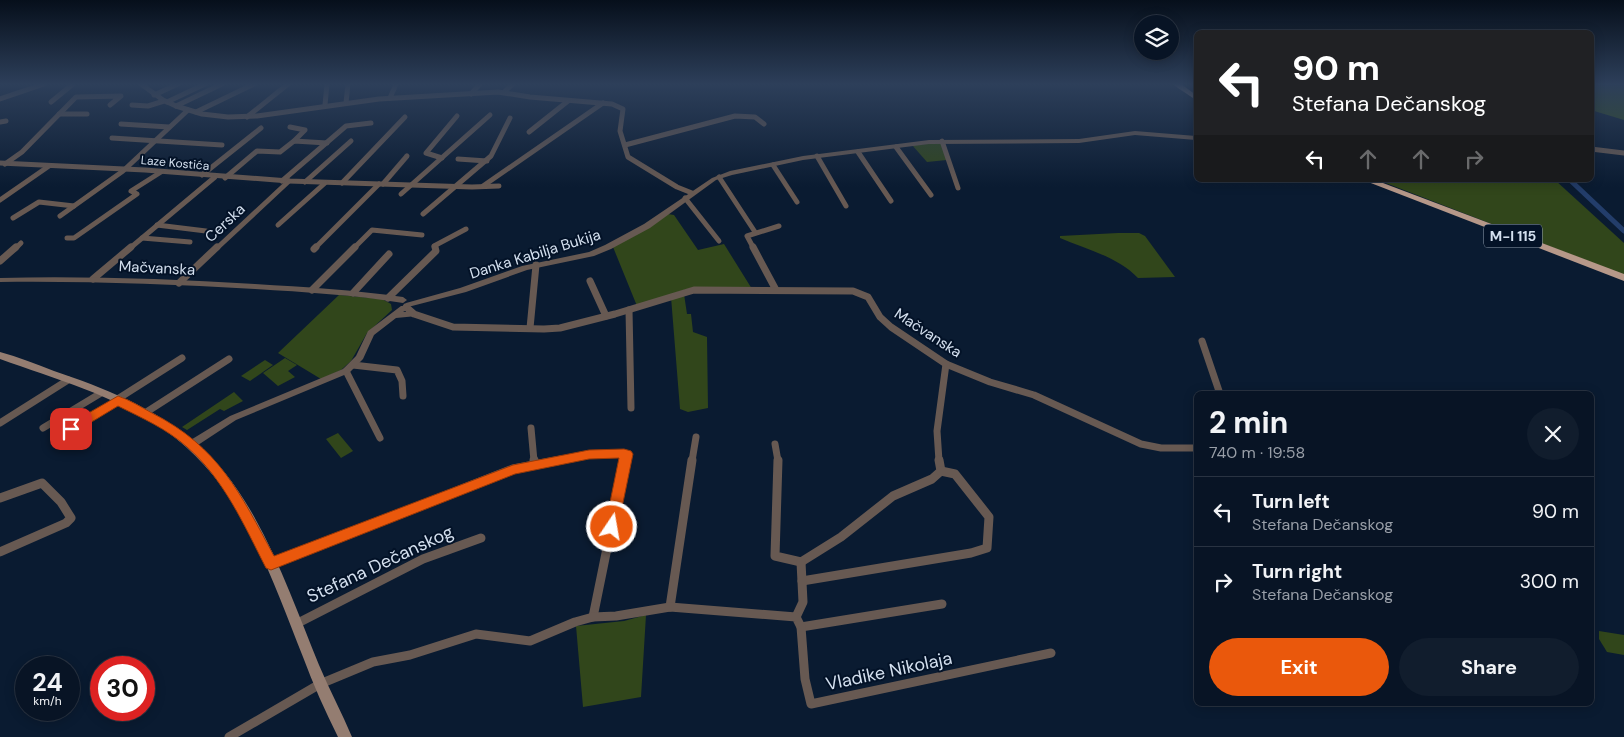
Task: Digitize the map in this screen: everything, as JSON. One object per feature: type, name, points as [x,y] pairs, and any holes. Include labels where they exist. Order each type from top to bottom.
[{"type":"main road","name":"M-I 115","points":[[1372,182],[1624,278]]},
{"type":"main road","name":"M-I 115","points":[[1377,182],[1402,193]]},
{"type":"main road","name":"Stefana Dečanskog","points":[[0,355],[101,393],[144,413],[168,426],[192,444],[216,469],[234,494],[271,564],[320,684],[344,737]]},
{"type":"street","name":"Laze Kostića","points":[[3,163],[22,152],[55,118]]},
{"type":"street","name":"Laze Kostića","points":[[123,170],[179,118]]},
{"type":"street","points":[[342,183],[405,118]]},
{"type":"street","points":[[442,158],[428,155],[426,152],[455,118]]},
{"type":"street","points":[[401,194],[486,118]]},
{"type":"street","points":[[422,214],[458,186],[491,156],[510,118]]},
{"type":"street","points":[[529,132],[546,118]]},
{"type":"street","points":[[483,186],[582,118]]},
{"type":"street","points":[[621,118],[620,127],[627,155],[677,187],[692,193]]},
{"type":"street","points":[[625,146],[725,118]]},
{"type":"street","points":[[757,118],[764,124]]},
{"type":"street","points":[[286,181],[346,126],[371,123]]},
{"type":"street","points":[[121,124],[169,127]]},
{"type":"street","points":[[290,127],[305,130],[294,141]]},
{"type":"street","points":[[202,175],[261,128]]},
{"type":"street","name":"Danka Kabilja Bukija","points":[[430,299],[536,266],[591,254],[647,226],[692,193],[719,177],[774,165],[817,156],[942,141],[1079,142],[1135,133],[1194,138]]},
{"type":"street","name":"Laze Kostića","points":[[112,138],[222,145]]},
{"type":"street","points":[[294,141],[327,143]]},
{"type":"street","name":"Laze Kostića","points":[[225,178],[257,151],[280,152],[294,141]]},
{"type":"street","points":[[942,141],[958,188]]},
{"type":"street","points":[[305,182],[351,142]]},
{"type":"street","points":[[896,147],[931,195]]},
{"type":"street","points":[[1594,149],[1624,153]]},
{"type":"street","points":[[858,152],[891,201]]},
{"type":"street","points":[[314,249],[408,156]]},
{"type":"street","points":[[817,156],[846,206]]},
{"type":"street","points":[[458,159],[486,161]]},
{"type":"street","name":"Laze Kostića","points":[[3,163],[325,183],[499,186]]},
{"type":"street","points":[[774,165],[797,202]]},
{"type":"street","points":[[0,200],[49,166]]},
{"type":"street","points":[[60,216],[123,170]]},
{"type":"street","points":[[67,238],[74,238],[106,216],[137,194],[132,191],[162,172]]},
{"type":"street","points":[[93,278],[215,177]]},
{"type":"street","points":[[719,177],[755,232]]},
{"type":"street","name":"Cerska","points":[[179,283],[286,181]]},
{"type":"street","points":[[278,225],[325,183]]},
{"type":"street","points":[[685,198],[719,241]]},
{"type":"street","points":[[13,218],[39,202],[74,206]]},
{"type":"street","points":[[157,225],[206,231]]},
{"type":"street","points":[[776,290],[747,236],[779,226]]},
{"type":"street","points":[[414,314],[403,305],[386,297],[436,251],[434,246],[466,229]]},
{"type":"street","points":[[312,290],[372,230],[422,235]]},
{"type":"street","points":[[142,238],[190,242]]},
{"type":"street","points":[[0,261],[22,243]]},
{"type":"street","points":[[353,293],[389,254]]},
{"type":"street","points":[[530,328],[536,266]]},
{"type":"street","name":"Mačvanska","points":[[0,280],[93,278],[312,290],[386,297]]},
{"type":"street","points":[[590,281],[606,316]]},
{"type":"street","name":"Mačvanska","points":[[414,314],[452,327],[560,328],[629,310],[666,297],[694,290],[839,290],[865,294],[871,300],[883,320],[946,364],[990,382],[1082,414],[1125,438],[1141,444],[1161,448],[1194,448]]},
{"type":"street","points":[[192,444],[233,418],[349,368],[360,357],[371,334],[403,305],[430,299]]},
{"type":"street","points":[[629,310],[631,408]]},
{"type":"street","points":[[389,319],[414,314]]},
{"type":"street","points":[[1202,341],[1219,391]]},
{"type":"street","points":[[55,439],[182,358]]},
{"type":"street","points":[[144,413],[229,359]]},
{"type":"street","points":[[941,471],[937,442],[946,364]]},
{"type":"street","points":[[349,368],[397,370],[402,381],[403,396]]},
{"type":"street","points":[[349,368],[380,438]]},
{"type":"street","points":[[0,423],[68,380]]},
{"type":"street","points":[[44,428],[101,393]]},
{"type":"street","points":[[531,428],[534,465]]},
{"type":"street","points":[[670,607],[696,437]]},
{"type":"street","points":[[775,444],[778,459],[775,556],[801,562],[841,537],[893,496],[932,479],[941,471]]},
{"type":"street","points":[[271,564],[513,470],[589,455],[626,454],[593,617]]},
{"type":"street","points":[[802,581],[971,553],[987,548],[990,520],[984,508],[955,474],[941,471]]},
{"type":"street","points":[[0,498],[38,482],[61,502],[71,518],[66,523],[0,552]]},
{"type":"street","name":"Stefana Dečanskog","points":[[296,624],[423,559],[480,538]]},
{"type":"street","points":[[228,737],[320,684],[373,662],[410,655],[476,634],[530,642],[574,622],[593,617],[616,616],[670,607],[796,616],[803,602],[801,562]]},
{"type":"street","points":[[802,627],[942,604]]},
{"type":"street","name":"Vladike Nikolaja","points":[[796,616],[802,627],[805,679],[811,704],[1050,654]]},
{"type":"green space","points":[[941,143],[947,160],[927,162],[912,145]]},
{"type":"green space","points":[[1383,182],[1557,182],[1624,243],[1624,275]]},
{"type":"green space","points":[[668,214],[674,215],[698,250],[724,244],[752,289],[687,289],[637,306],[613,247]]},
{"type":"green space","points":[[1139,233],[1145,236],[1175,277],[1138,278],[1121,264],[1060,238],[1060,236]]},
{"type":"green space","points":[[684,294],[687,314],[691,314],[693,332],[707,337],[708,408],[688,412],[680,409],[671,297]]},
{"type":"green space","points":[[339,295],[382,299],[391,304],[392,310],[367,333],[351,361],[341,370],[321,379],[278,353]]},
{"type":"green space","points":[[285,358],[297,365],[288,371],[295,377],[278,386],[263,373]]},
{"type":"green space","points":[[265,360],[273,365],[250,381],[241,376]]},
{"type":"green space","points":[[234,392],[243,401],[224,411],[220,409],[187,430],[182,427]]},
{"type":"green space","points":[[338,433],[353,451],[341,458],[326,439]]},
{"type":"green space","points":[[646,615],[641,697],[583,707],[576,626],[624,621]]},
{"type":"green space","points":[[1599,631],[1624,635],[1624,655],[1607,652],[1599,639]]},
{"type":"waterway","points":[[1572,182],[1624,231]]},
{"type":"route","points":[[71,429],[118,400],[168,426],[192,444],[216,469],[234,494],[271,564],[513,470],[589,455],[624,453],[626,454],[612,527]]}]
